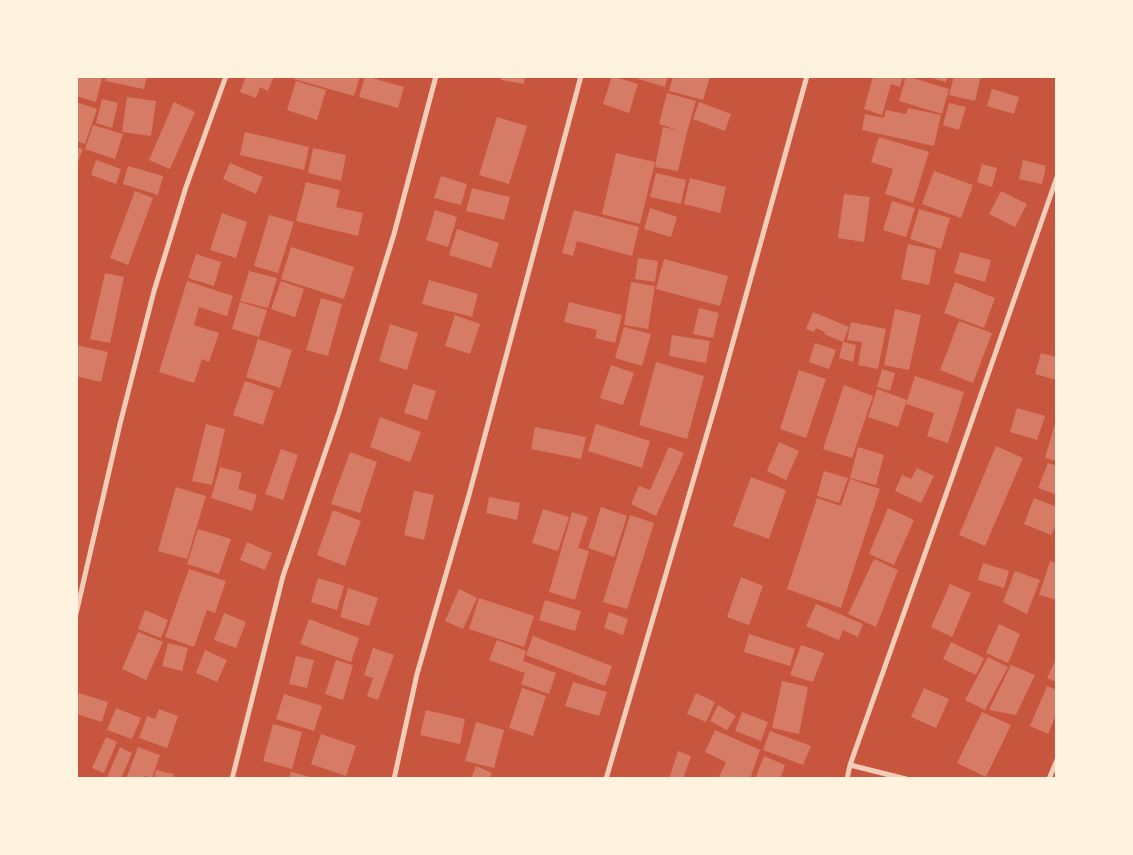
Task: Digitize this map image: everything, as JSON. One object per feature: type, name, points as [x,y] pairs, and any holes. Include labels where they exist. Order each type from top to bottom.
[{"type":"street","points":[[76,614],[120,424],[154,291],[186,187],[226,76]]},
{"type":"street","points":[[232,779],[283,576],[339,412],[394,234],[436,76]]},
{"type":"street","points":[[394,779],[417,674],[469,495],[580,76]]},
{"type":"street","points":[[606,779],[718,396],[807,76]]},
{"type":"street","points":[[847,779],[1057,177]]},
{"type":"street","points":[[1049,779],[1057,760]]},
{"type":"street","points":[[850,766],[906,779]]},
{"type":"building","points":[[79,76],[102,78],[96,102],[76,96]]},
{"type":"building","points":[[106,76],[147,76],[144,89],[105,81]]},
{"type":"building","points":[[246,76],[274,76],[268,91],[260,87],[256,98],[240,92]]},
{"type":"building","points":[[295,76],[360,76],[354,96],[294,79]]},
{"type":"building","points":[[365,76],[404,87],[398,108],[359,97]]},
{"type":"building","points":[[502,76],[525,76],[524,84],[501,80]]},
{"type":"building","points":[[612,76],[638,84],[629,113],[603,104]]},
{"type":"building","points":[[629,76],[668,76],[665,87]]},
{"type":"building","points":[[673,76],[710,76],[703,100],[669,91]]},
{"type":"building","points":[[873,76],[903,76],[900,87],[891,84],[882,115],[864,109]]},
{"type":"building","points":[[906,76],[949,89],[942,114],[899,101]]},
{"type":"building","points":[[924,76],[948,76],[946,82]]},
{"type":"building","points":[[954,76],[981,76],[975,101],[949,95]]},
{"type":"building","points":[[296,81],[326,90],[317,120],[287,110]]},
{"type":"building","points":[[992,89],[1019,97],[1014,114],[987,106]]},
{"type":"building","points":[[667,93],[696,101],[678,171],[655,167],[663,127],[678,130],[659,124]]},
{"type":"building","points":[[127,97],[156,101],[151,136],[122,132]]},
{"type":"building","points":[[102,99],[118,103],[112,128],[96,123]]},
{"type":"building","points":[[76,102],[97,109],[85,144],[76,141]]},
{"type":"building","points":[[174,102],[195,112],[170,169],[149,160]]},
{"type":"building","points":[[699,102],[731,114],[725,131],[693,119]]},
{"type":"building","points":[[949,103],[966,107],[959,130],[943,125]]},
{"type":"building","points":[[908,108],[941,115],[934,146],[862,130],[865,114],[884,118],[886,110],[906,114]]},
{"type":"building","points":[[497,117],[527,126],[509,184],[479,175]]},
{"type":"building","points":[[93,125],[123,134],[115,159],[85,149]]},
{"type":"building","points":[[245,132],[309,147],[304,170],[240,155]]},
{"type":"building","points":[[879,137],[929,152],[913,203],[885,194],[893,169],[871,162]]},
{"type":"building","points":[[76,147],[83,149],[76,167]]},
{"type":"building","points":[[313,148],[346,155],[341,181],[308,173]]},
{"type":"building","points":[[616,153],[655,162],[640,224],[602,214]]},
{"type":"building","points":[[96,160],[121,169],[116,184],[91,175]]},
{"type":"building","points":[[1023,160],[1046,166],[1042,184],[1019,179]]},
{"type":"building","points":[[230,163],[263,177],[256,194],[223,179]]},
{"type":"building","points":[[982,164],[997,168],[992,187],[977,182]]},
{"type":"building","points":[[128,166],[163,176],[158,195],[123,184]]},
{"type":"building","points":[[934,171],[973,185],[961,218],[922,204]]},
{"type":"building","points":[[656,173],[686,180],[681,204],[650,197]]},
{"type":"building","points":[[441,176],[467,184],[461,205],[434,198]]},
{"type":"building","points":[[690,178],[726,187],[720,213],[684,204]]},
{"type":"building","points":[[306,182],[340,190],[336,207],[363,213],[358,236],[296,221]]},
{"type":"building","points":[[472,188],[510,197],[504,220],[466,211]]},
{"type":"building","points":[[135,191],[153,198],[128,265],[110,258]]},
{"type":"building","points":[[1001,191],[1027,204],[1015,227],[989,214]]},
{"type":"building","points":[[844,194],[870,197],[864,242],[838,238]]},
{"type":"building","points":[[892,201],[915,208],[906,237],[883,230]]},
{"type":"building","points":[[650,208],[677,217],[671,237],[644,229]]},
{"type":"building","points":[[919,209],[950,218],[941,249],[910,239]]},
{"type":"building","points":[[435,210],[457,217],[448,247],[426,240]]},
{"type":"building","points":[[574,210],[639,227],[632,256],[577,241],[573,256],[562,253]]},
{"type":"building","points":[[222,213],[247,222],[236,258],[210,250]]},
{"type":"building","points":[[269,215],[294,222],[278,273],[254,266]]},
{"type":"building","points":[[457,229],[499,243],[491,268],[449,255]]},
{"type":"building","points":[[908,244],[936,250],[929,285],[901,279]]},
{"type":"building","points":[[291,247],[354,267],[344,299],[281,279]]},
{"type":"building","points":[[960,252],[991,260],[985,282],[954,273]]},
{"type":"building","points":[[196,254],[221,262],[214,286],[188,278]]},
{"type":"building","points":[[638,258],[658,261],[655,282],[635,279]]},
{"type":"building","points":[[664,259],[728,276],[720,306],[656,289]]},
{"type":"building","points":[[249,271],[277,278],[268,308],[240,301]]},
{"type":"building","points":[[105,273],[124,277],[110,343],[90,339]]},
{"type":"building","points":[[429,280],[478,294],[472,317],[422,304]]},
{"type":"building","points":[[187,281],[233,296],[227,316],[199,307],[194,325],[219,333],[209,362],[202,359],[194,383],[159,372]]},
{"type":"building","points":[[281,281],[304,289],[295,317],[271,309]]},
{"type":"building","points":[[631,282],[655,286],[648,329],[624,325]]},
{"type":"building","points":[[955,282],[995,298],[984,328],[944,313]]},
{"type":"building","points":[[321,298],[342,304],[328,356],[306,350]]},
{"type":"building","points":[[240,302],[267,310],[259,337],[232,329]]},
{"type":"building","points":[[569,302],[622,315],[615,343],[595,338],[597,330],[564,322]]},
{"type":"building","points":[[699,308],[719,313],[713,338],[693,334]]},
{"type":"building","points":[[895,309],[921,315],[909,370],[884,365]]},
{"type":"building","points":[[813,312],[849,327],[843,342],[824,334],[825,332],[816,328],[814,332],[806,329]]},
{"type":"building","points":[[455,315],[480,324],[470,354],[445,346]]},
{"type":"building","points":[[959,321],[992,333],[973,383],[940,370]]},
{"type":"building","points":[[851,322],[886,329],[878,369],[858,365],[862,342],[847,340]]},
{"type":"building","points":[[390,324],[418,333],[407,370],[379,361]]},
{"type":"building","points":[[624,327],[651,334],[642,366],[615,358]]},
{"type":"building","points":[[672,335],[710,341],[706,363],[669,356]]},
{"type":"building","points":[[258,339],[292,350],[280,388],[246,377]]},
{"type":"building","points":[[843,342],[856,345],[853,362],[839,358]]},
{"type":"building","points":[[815,343],[836,350],[829,369],[809,362]]},
{"type":"building","points":[[76,345],[108,352],[101,382],[76,376]]},
{"type":"building","points":[[1041,353],[1057,357],[1057,380],[1035,374]]},
{"type":"building","points":[[656,362],[704,376],[687,439],[639,425]]},
{"type":"building","points":[[611,365],[634,373],[623,405],[600,398]]},
{"type":"building","points":[[882,369],[895,373],[890,391],[877,387]]},
{"type":"building","points":[[799,370],[826,379],[806,438],[780,429]]},
{"type":"building","points":[[915,376],[964,392],[948,443],[927,436],[934,413],[906,404]]},
{"type":"building","points":[[245,381],[274,391],[263,425],[233,415]]},
{"type":"building","points":[[413,384],[436,391],[427,420],[404,413]]},
{"type":"building","points":[[844,385],[873,396],[852,458],[823,449]]},
{"type":"building","points":[[877,389],[907,400],[898,427],[868,417]]},
{"type":"building","points":[[1017,408],[1045,416],[1037,440],[1010,432]]},
{"type":"building","points":[[380,417],[421,432],[410,462],[370,447]]},
{"type":"building","points":[[1057,420],[1057,461],[1045,458]]},
{"type":"building","points":[[206,424],[225,429],[212,485],[192,481]]},
{"type":"building","points":[[596,424],[650,441],[642,468],[588,451]]},
{"type":"building","points":[[535,427],[586,437],[581,459],[531,449]]},
{"type":"building","points":[[779,442],[799,451],[786,480],[767,471]]},
{"type":"building","points":[[996,446],[1023,458],[985,546],[959,535]]},
{"type":"building","points":[[669,447],[684,453],[656,516],[631,504],[639,486],[650,490]]},
{"type":"building","points":[[858,447],[884,455],[876,485],[850,478]]},
{"type":"building","points":[[281,449],[298,455],[283,500],[265,494]]},
{"type":"building","points":[[350,452],[377,462],[360,513],[331,504]]},
{"type":"building","points":[[1048,463],[1057,466],[1057,495],[1038,488]]},
{"type":"building","points":[[220,467],[242,473],[238,489],[257,495],[252,511],[211,498]]},
{"type":"building","points":[[917,468],[934,476],[921,503],[895,491],[902,475],[911,479]]},
{"type":"building","points":[[824,471],[848,478],[839,503],[817,496]]},
{"type":"building","points":[[751,477],[786,490],[769,539],[733,526]]},
{"type":"building","points":[[850,479],[880,489],[841,608],[787,589],[817,498],[841,506]]},
{"type":"building","points":[[176,487],[206,496],[187,559],[158,551]]},
{"type":"building","points":[[414,491],[434,495],[424,540],[404,535]]},
{"type":"building","points":[[489,497],[520,503],[517,520],[486,513]]},
{"type":"building","points":[[1034,498],[1057,507],[1057,522],[1051,535],[1024,524]]},
{"type":"building","points":[[601,507],[627,516],[614,557],[588,548]]},
{"type":"building","points":[[888,508],[914,520],[894,565],[869,554]]},
{"type":"building","points":[[543,509],[569,517],[558,551],[532,543]]},
{"type":"building","points":[[333,510],[361,521],[345,566],[317,555]]},
{"type":"building","points":[[572,512],[588,517],[578,548],[589,551],[575,600],[549,592]]},
{"type":"building","points":[[630,515],[654,523],[627,609],[603,602]]},
{"type":"building","points":[[198,529],[231,539],[219,574],[187,564]]},
{"type":"building","points":[[247,542],[272,553],[265,570],[240,560]]},
{"type":"building","points":[[874,559],[898,570],[876,627],[848,614]]},
{"type":"building","points":[[1050,561],[1057,563],[1057,600],[1039,595]]},
{"type":"building","points":[[983,563],[1009,571],[1004,588],[978,580]]},
{"type":"building","points":[[189,569],[226,581],[215,613],[207,610],[194,647],[165,637]]},
{"type":"building","points":[[1015,571],[1040,580],[1027,614],[1003,602]]},
{"type":"building","points":[[741,577],[763,586],[749,625],[727,617]]},
{"type":"building","points":[[318,578],[344,586],[337,610],[311,602]]},
{"type":"building","points":[[950,584],[971,593],[952,637],[931,627]]},
{"type":"building","points":[[348,588],[378,598],[369,626],[340,617]]},
{"type":"building","points":[[459,589],[477,598],[463,629],[445,621]]},
{"type":"building","points":[[479,598],[534,616],[524,647],[469,629]]},
{"type":"building","points":[[545,600],[581,611],[575,631],[539,620]]},
{"type":"building","points":[[816,604],[863,624],[858,637],[843,630],[839,640],[806,626]]},
{"type":"building","points":[[145,610],[168,620],[161,638],[138,629]]},
{"type":"building","points":[[609,612],[628,619],[623,635],[604,628]]},
{"type":"building","points":[[224,613],[246,622],[236,648],[214,640]]},
{"type":"building","points":[[309,619],[359,638],[351,662],[300,644]]},
{"type":"building","points":[[999,624],[1020,634],[1008,663],[986,653]]},
{"type":"building","points":[[138,632],[163,642],[146,680],[122,669]]},
{"type":"building","points":[[749,634],[795,649],[790,666],[744,652]]},
{"type":"building","points":[[533,636],[612,666],[605,686],[526,655]]},
{"type":"building","points":[[497,640],[526,651],[523,661],[556,673],[549,694],[521,684],[525,673],[489,660]]},
{"type":"building","points":[[951,642],[984,658],[976,675],[943,659]]},
{"type":"building","points":[[168,643],[188,648],[182,671],[162,666]]},
{"type":"building","points":[[801,645],[824,653],[813,682],[790,675]]},
{"type":"building","points":[[373,648],[394,655],[378,700],[367,696],[373,678],[364,675]]},
{"type":"building","points":[[205,650],[227,660],[217,682],[196,673]]},
{"type":"building","points":[[296,656],[314,660],[307,688],[289,684]]},
{"type":"building","points":[[988,657],[1008,667],[985,710],[965,700]]},
{"type":"building","points":[[1057,657],[1057,682],[1047,678]]},
{"type":"building","points":[[336,660],[353,665],[343,700],[325,694]]},
{"type":"building","points":[[1011,665],[1035,675],[1016,715],[989,710]]},
{"type":"building","points":[[782,681],[808,687],[799,734],[772,728]]},
{"type":"building","points":[[573,682],[607,692],[599,716],[565,706]]},
{"type":"building","points":[[1047,686],[1057,690],[1057,712],[1048,734],[1030,726]]},
{"type":"building","points":[[522,688],[546,696],[533,736],[509,728]]},
{"type":"building","points":[[924,688],[949,699],[936,728],[911,717]]},
{"type":"building","points":[[79,693],[108,702],[102,722],[76,714],[76,703]]},
{"type":"building","points":[[696,693],[715,702],[706,722],[687,714]]},
{"type":"building","points":[[284,694],[322,706],[314,731],[276,719]]},
{"type":"building","points":[[718,705],[736,716],[727,730],[710,721]]},
{"type":"building","points":[[116,708],[141,718],[132,739],[107,730]]},
{"type":"building","points":[[159,709],[178,716],[167,748],[139,738],[147,716],[155,719]]},
{"type":"building","points":[[426,710],[465,719],[460,744],[420,735]]},
{"type":"building","points":[[742,712],[768,722],[761,741],[735,731]]},
{"type":"building","points":[[982,712],[1011,725],[986,777],[957,763]]},
{"type":"building","points":[[476,722],[504,730],[494,768],[465,761]]},
{"type":"building","points":[[273,724],[302,732],[292,769],[263,761]]},
{"type":"building","points":[[715,730],[760,750],[750,779],[718,779],[726,762],[705,752]]},
{"type":"building","points":[[770,731],[811,746],[803,765],[763,750]]},
{"type":"building","points":[[321,734],[356,746],[346,776],[311,764]]},
{"type":"building","points":[[106,737],[117,742],[104,773],[92,768]]},
{"type":"building","points":[[120,747],[132,753],[121,779],[111,779],[107,777]]},
{"type":"building","points":[[138,747],[160,755],[152,778],[144,776],[143,779],[126,779]]},
{"type":"building","points":[[678,751],[691,756],[683,779],[669,779]]},
{"type":"building","points":[[764,756],[785,765],[780,779],[755,779]]},
{"type":"building","points":[[476,766],[492,773],[489,779],[471,779]]},
{"type":"building","points":[[156,770],[174,774],[173,779],[154,779]]},
{"type":"building","points":[[291,772],[314,778],[314,779],[289,779]]}]
